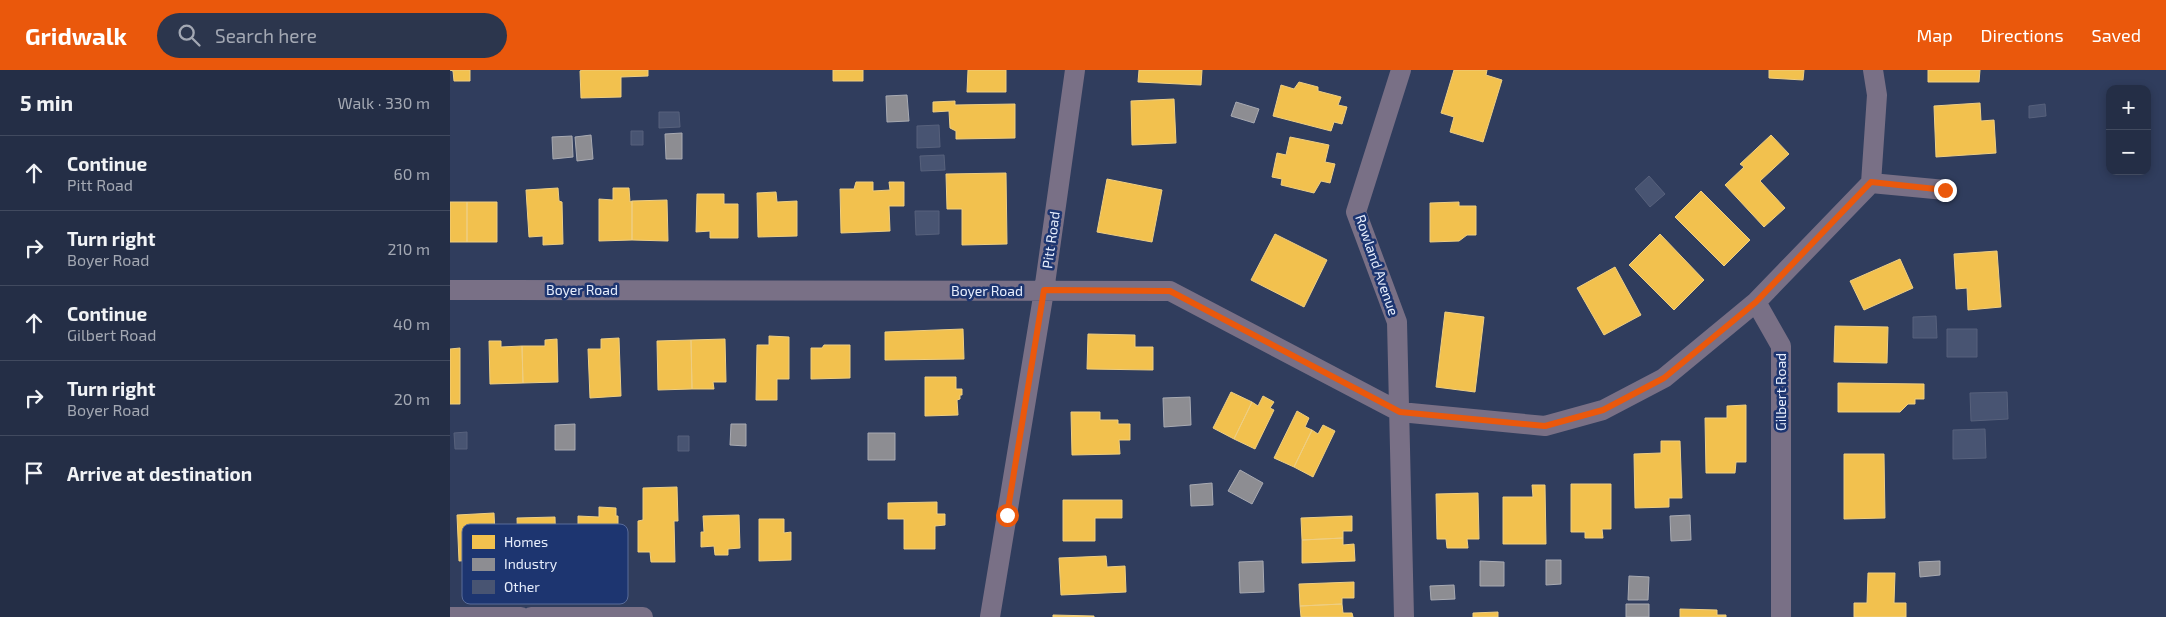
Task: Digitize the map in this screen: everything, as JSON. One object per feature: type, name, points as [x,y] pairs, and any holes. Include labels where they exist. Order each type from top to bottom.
[{"type":"street","name":"Pitt Road","points":[[990,617],[1044,290],[1075,70]]},
{"type":"street","name":"Rowland Avenue","points":[[1401,70],[1356,212],[1397,322],[1404,617]]},
{"type":"street","points":[[1756,302],[1871,182],[1876,94],[1873,70]]},
{"type":"street","points":[[1871,182],[1945,190]]},
{"type":"street","name":"Boyer Road","points":[[450,290],[1170,291],[1400,412],[1545,426],[1603,410],[1664,378],[1756,302]]},
{"type":"street","name":"Gilbert Road","points":[[1756,302],[1781,346],[1781,617]]},
{"type":"street","points":[[450,617],[521,617]]},
{"type":"street","points":[[531,617],[643,617]]},
{"type":"building: Homes","points":[[450,70],[470,70],[470,81],[454,81],[453,71]]},
{"type":"building: Homes","points":[[648,70],[648,76],[621,77],[621,97],[581,98],[580,71]]},
{"type":"building: Homes","points":[[833,70],[863,70],[863,81],[833,81]]},
{"type":"building: Homes","points":[[968,70],[1006,70],[1006,92],[967,92]]},
{"type":"building: Homes","points":[[1139,70],[1202,70],[1201,85],[1138,82]]},
{"type":"building: Homes","points":[[1454,70],[1487,70],[1486,75],[1502,80],[1483,142],[1450,132],[1454,117],[1441,113]]},
{"type":"building: Homes","points":[[1769,70],[1804,70],[1803,80],[1769,78]]},
{"type":"building: Homes","points":[[1928,70],[1980,70],[1979,82],[1928,82]]},
{"type":"building: Homes","points":[[1299,82],[1318,87],[1318,91],[1341,97],[1338,105],[1347,107],[1342,124],[1334,122],[1331,131],[1273,116],[1281,85],[1294,89]]},
{"type":"building: Homes","points":[[1174,99],[1176,143],[1132,145],[1131,101]]},
{"type":"building: Homes","points":[[955,101],[955,105],[1015,104],[1015,138],[956,139],[956,131],[950,128],[949,111],[933,112],[933,102]]},
{"type":"building: Homes","points":[[1980,103],[1981,121],[1994,120],[1996,153],[1936,157],[1934,106]]},
{"type":"building: Homes","points":[[1771,135],[1789,154],[1760,181],[1785,208],[1764,227],[1725,185],[1744,167],[1740,164]]},
{"type":"building: Homes","points":[[1290,137],[1329,145],[1325,162],[1335,164],[1330,183],[1321,181],[1314,193],[1281,185],[1282,179],[1272,177],[1277,153],[1286,155]]},
{"type":"building: Homes","points":[[1006,173],[1007,244],[962,245],[962,209],[947,209],[946,174]]},
{"type":"building: Homes","points":[[1107,179],[1162,190],[1152,242],[1097,232]]},
{"type":"building: Homes","points":[[856,182],[873,182],[873,191],[890,190],[889,182],[904,182],[904,206],[889,206],[890,231],[841,233],[840,189],[854,189]]},
{"type":"building: Homes","points":[[558,188],[559,201],[562,202],[563,244],[543,245],[543,236],[529,237],[526,190]]},
{"type":"building: Homes","points":[[613,188],[629,188],[630,202],[632,201],[632,240],[599,241],[599,199],[613,200]]},
{"type":"building: Homes","points":[[1701,191],[1750,240],[1724,266],[1675,217]]},
{"type":"building: Homes","points":[[776,192],[777,202],[797,201],[797,236],[758,237],[757,193]]},
{"type":"building: Homes","points":[[697,194],[724,194],[724,204],[738,204],[738,238],[710,238],[710,231],[696,232]]},
{"type":"building: Homes","points":[[667,200],[668,241],[632,240],[632,201]]},
{"type":"building: Homes","points":[[450,202],[467,202],[467,242],[450,242]]},
{"type":"building: Homes","points":[[467,202],[497,202],[497,242],[467,242]]},
{"type":"building: Homes","points":[[1459,202],[1459,206],[1476,206],[1476,235],[1467,235],[1459,241],[1430,242],[1430,203]]},
{"type":"building: Homes","points":[[1275,234],[1327,260],[1304,307],[1251,280]]},
{"type":"building: Homes","points":[[1660,234],[1704,280],[1674,310],[1629,265]]},
{"type":"building: Homes","points":[[1997,251],[2001,307],[1968,310],[1967,288],[1956,289],[1954,254]]},
{"type":"building: Homes","points":[[1900,259],[1913,288],[1864,310],[1850,281]]},
{"type":"building: Homes","points":[[1615,267],[1641,315],[1604,335],[1577,288]]},
{"type":"building: Homes","points":[[1445,312],[1484,317],[1475,392],[1436,387]]},
{"type":"building: Homes","points":[[1835,326],[1888,327],[1887,363],[1834,362]]},
{"type":"building: Homes","points":[[963,329],[964,359],[885,360],[885,332]]},
{"type":"building: Homes","points":[[1088,334],[1135,335],[1135,347],[1153,347],[1153,370],[1087,369]]},
{"type":"building: Homes","points":[[769,336],[789,337],[789,379],[777,379],[777,400],[756,400],[757,345],[769,345]]},
{"type":"building: Homes","points":[[619,338],[621,396],[590,398],[588,349],[601,349],[601,339]]},
{"type":"building: Homes","points":[[557,339],[558,382],[523,383],[522,346],[545,346],[545,340]]},
{"type":"building: Homes","points":[[725,339],[726,382],[713,382],[714,389],[692,389],[691,340]]},
{"type":"building: Homes","points":[[691,340],[692,389],[658,390],[657,341]]},
{"type":"building: Homes","points":[[489,341],[501,341],[501,347],[522,346],[523,383],[490,384]]},
{"type":"building: Homes","points":[[824,345],[850,345],[850,378],[811,379],[811,348],[822,348]]},
{"type":"building: Homes","points":[[460,348],[460,404],[450,404],[450,349]]},
{"type":"building: Homes","points":[[925,377],[956,377],[956,389],[962,389],[962,395],[957,400],[958,415],[925,416]]},
{"type":"building: Homes","points":[[1838,383],[1924,384],[1924,399],[1915,399],[1915,404],[1908,404],[1900,412],[1838,412]]},
{"type":"building: Homes","points":[[1231,392],[1252,402],[1234,439],[1213,428]]},
{"type":"building: Homes","points":[[1263,396],[1274,402],[1270,408],[1274,410],[1255,449],[1234,439],[1252,402],[1258,406]]},
{"type":"building: Homes","points":[[1746,405],[1746,462],[1736,462],[1735,473],[1706,473],[1705,418],[1727,418],[1727,406]]},
{"type":"building: Homes","points":[[1297,411],[1309,418],[1305,427],[1312,430],[1294,467],[1274,458]]},
{"type":"building: Homes","points":[[1071,412],[1100,412],[1100,420],[1118,420],[1118,424],[1130,424],[1130,440],[1119,440],[1120,454],[1072,455]]},
{"type":"building: Homes","points":[[1323,425],[1335,431],[1313,477],[1294,467],[1312,430],[1318,434]]},
{"type":"building: Homes","points":[[1661,441],[1680,441],[1682,498],[1669,498],[1669,507],[1635,508],[1634,454],[1661,453]]},
{"type":"building: Homes","points":[[1844,454],[1884,454],[1885,518],[1844,519]]},
{"type":"building: Homes","points":[[1571,484],[1611,484],[1611,529],[1602,529],[1603,538],[1585,538],[1585,532],[1571,532]]},
{"type":"building: Homes","points":[[1532,485],[1545,485],[1546,544],[1503,544],[1503,497],[1533,497]]},
{"type":"building: Homes","points":[[677,487],[678,521],[674,521],[675,562],[651,562],[650,552],[638,552],[638,521],[643,520],[643,488]]},
{"type":"building: Homes","points":[[1478,493],[1479,539],[1467,539],[1468,548],[1447,548],[1446,539],[1437,539],[1436,494]]},
{"type":"building: Homes","points":[[1063,500],[1122,500],[1122,518],[1095,518],[1095,541],[1063,541]]},
{"type":"building: Homes","points":[[937,502],[937,514],[945,514],[945,525],[935,526],[935,549],[904,549],[904,519],[888,519],[888,503]]},
{"type":"building: Homes","points":[[599,507],[616,508],[618,524],[578,524],[578,516],[599,517]]},
{"type":"building: Homes","points":[[494,513],[495,524],[462,524],[462,561],[459,561],[457,515]]},
{"type":"building: Homes","points":[[739,515],[740,548],[728,549],[728,555],[715,555],[714,546],[701,547],[701,532],[704,532],[703,516]]},
{"type":"building: Homes","points":[[1352,516],[1352,531],[1343,531],[1343,538],[1302,540],[1301,518]]},
{"type":"building: Homes","points":[[555,517],[555,524],[517,524],[517,518]]},
{"type":"building: Homes","points":[[759,519],[784,519],[784,533],[791,532],[791,560],[759,561]]},
{"type":"building: Homes","points":[[1343,538],[1343,545],[1354,544],[1355,561],[1302,563],[1302,540]]},
{"type":"building: Homes","points":[[1106,556],[1107,567],[1125,566],[1126,592],[1061,595],[1059,558]]},
{"type":"building: Homes","points":[[1868,573],[1895,573],[1894,603],[1906,603],[1906,617],[1854,617],[1854,603],[1867,603]]},
{"type":"building: Homes","points":[[1354,582],[1354,598],[1342,598],[1342,604],[1300,606],[1299,584]]},
{"type":"building: Homes","points":[[1342,604],[1343,613],[1352,613],[1353,617],[1301,617],[1300,606]]},
{"type":"building: Homes","points":[[1680,609],[1717,610],[1717,615],[1726,615],[1726,617],[1680,617]]},
{"type":"building: Homes","points":[[1498,612],[1498,617],[1473,617],[1473,613]]},
{"type":"building: Homes","points":[[1053,615],[1094,616],[1094,617],[1053,617]]},
{"type":"building: Industry","points":[[907,95],[909,121],[887,122],[886,96]]},
{"type":"building: Industry","points":[[1236,102],[1259,109],[1254,123],[1231,116]]},
{"type":"building: Industry","points":[[682,133],[682,159],[666,159],[665,134]]},
{"type":"building: Industry","points":[[591,135],[593,159],[577,161],[575,137]]},
{"type":"building: Industry","points":[[572,136],[573,157],[553,159],[552,137]]},
{"type":"building: Industry","points":[[1190,397],[1191,425],[1164,427],[1163,398]]},
{"type":"building: Industry","points":[[575,424],[575,450],[555,450],[555,425]]},
{"type":"building: Industry","points":[[731,424],[746,424],[746,446],[730,445]]},
{"type":"building: Industry","points":[[868,433],[895,433],[895,460],[868,460]]},
{"type":"building: Industry","points":[[1240,470],[1263,483],[1252,504],[1228,491]]},
{"type":"building: Industry","points":[[1212,483],[1213,505],[1191,506],[1190,485]]},
{"type":"building: Industry","points":[[1690,515],[1691,540],[1671,541],[1670,516]]},
{"type":"building: Industry","points":[[1546,560],[1561,560],[1561,584],[1546,585]]},
{"type":"building: Industry","points":[[1263,561],[1264,592],[1240,593],[1239,562]]},
{"type":"building: Industry","points":[[1480,561],[1504,562],[1504,586],[1480,586]]},
{"type":"building: Industry","points":[[1940,561],[1940,575],[1920,577],[1919,562]]},
{"type":"building: Industry","points":[[1629,576],[1649,577],[1648,600],[1628,600]]},
{"type":"building: Industry","points":[[1454,585],[1455,599],[1431,600],[1430,586]]},
{"type":"building: Industry","points":[[1626,604],[1649,604],[1649,617],[1626,617]]},
{"type":"building: Other","points":[[2045,104],[2046,116],[2029,118],[2029,106]]},
{"type":"building: Other","points":[[659,112],[679,112],[680,127],[659,128]]},
{"type":"building: Other","points":[[939,125],[940,147],[917,148],[917,126]]},
{"type":"building: Other","points":[[631,131],[643,131],[643,145],[631,145]]},
{"type":"building: Other","points":[[944,155],[945,170],[921,171],[920,156]]},
{"type":"building: Other","points":[[1649,176],[1665,194],[1650,207],[1635,189]]},
{"type":"building: Other","points":[[915,211],[939,211],[939,234],[916,235]]},
{"type":"building: Other","points":[[1936,316],[1937,338],[1913,338],[1913,317]]},
{"type":"building: Other","points":[[1947,329],[1977,329],[1977,357],[1947,357]]},
{"type":"building: Other","points":[[2007,392],[2008,419],[1971,421],[1970,393]]},
{"type":"building: Other","points":[[1985,429],[1986,458],[1953,459],[1953,430]]},
{"type":"building: Other","points":[[467,432],[467,449],[455,449],[454,433]]},
{"type":"building: Other","points":[[678,436],[689,436],[689,451],[678,451]]},
{"type":"route","points":[[1007,515],[1044,290],[1170,291],[1400,412],[1545,426],[1603,410],[1664,378],[1756,302],[1871,182],[1945,190]]}]
